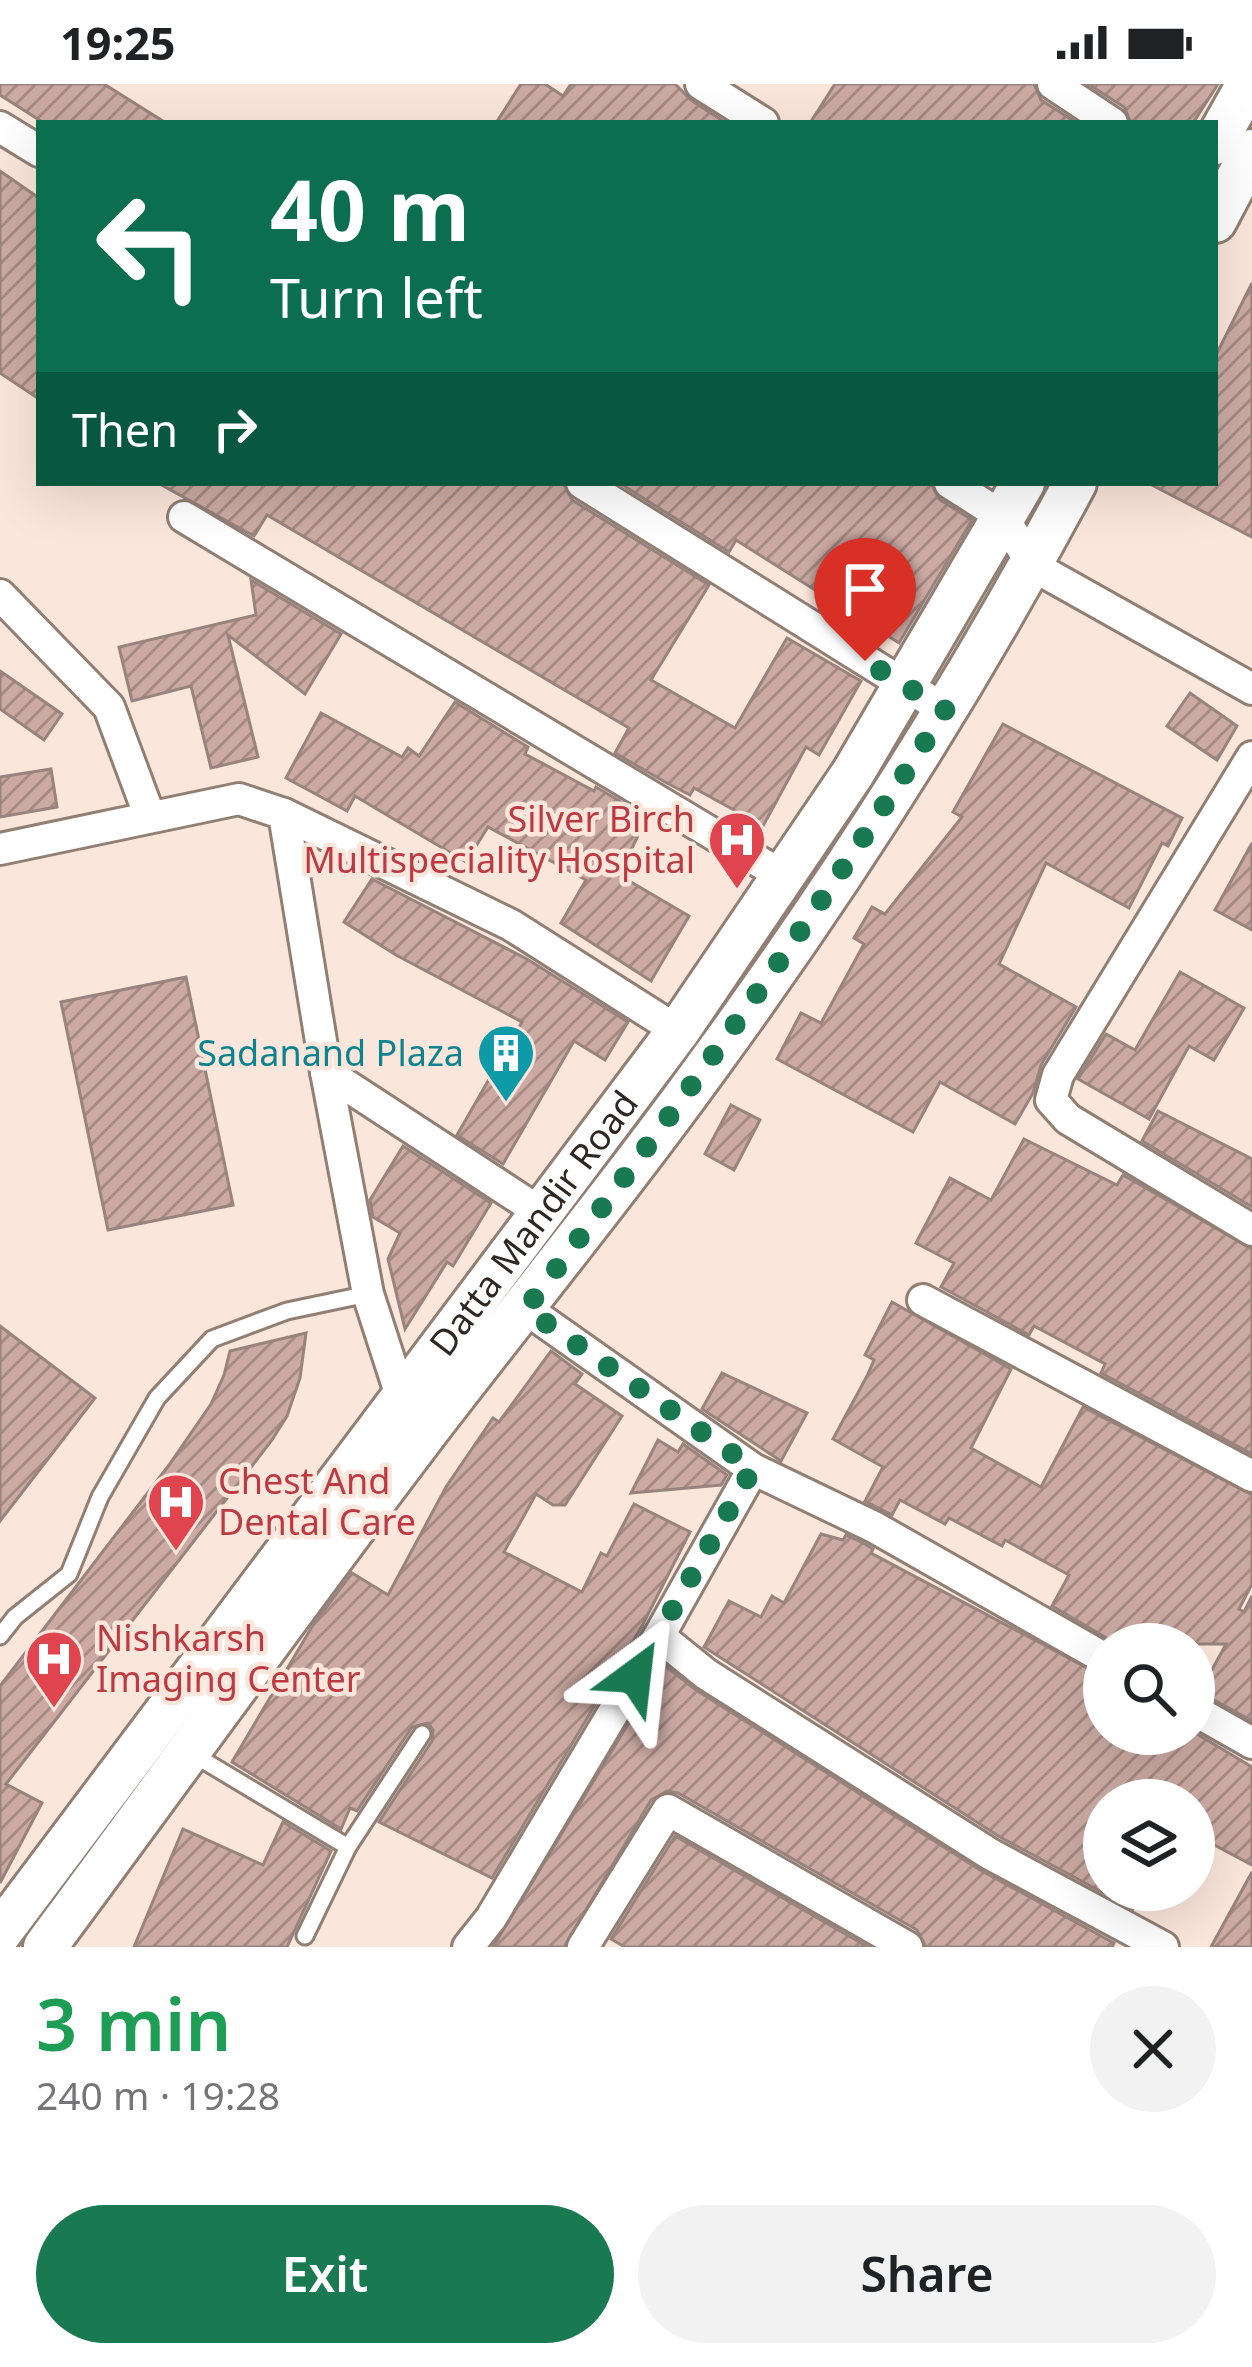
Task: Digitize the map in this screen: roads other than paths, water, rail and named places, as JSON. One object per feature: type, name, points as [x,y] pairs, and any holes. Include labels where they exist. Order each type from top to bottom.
[{"type":"main road","points":[[1218,213],[1242,153],[1248,84]]},
{"type":"main road","name":"Datta Mandir Road","points":[[0,1933],[418,1410],[526,1309],[715,1057],[824,901],[945,710],[1033,566],[1073,486]]},
{"type":"main road","name":"Datta Mandir Road","points":[[45,1947],[189,1752],[418,1410],[540,1212],[679,1030],[854,773],[1013,500]]},
{"type":"street","points":[[700,84],[758,120]]},
{"type":"street","points":[[1053,84],[1107,120]]},
{"type":"street","points":[[0,128],[36,149]]},
{"type":"street","points":[[587,486],[945,710]]},
{"type":"street","points":[[961,486],[1013,500],[1033,566],[1252,689]]},
{"type":"street","points":[[184,517],[783,876]]},
{"type":"street","points":[[0,595],[109,706],[150,817]]},
{"type":"street","points":[[1252,757],[1058,1075],[1051,1100],[1068,1119],[1252,1230]]},
{"type":"street","points":[[0,849],[239,799],[284,814],[512,925],[679,1030]]},
{"type":"street","points":[[284,814],[368,1294],[418,1410]]},
{"type":"street","points":[[326,1072],[540,1212]]},
{"type":"street","points":[[923,1300],[1252,1476]]},
{"type":"street","points":[[526,1309],[753,1468],[874,1527],[1083,1646]]},
{"type":"street","points":[[469,1947],[491,1918],[659,1636],[753,1468]]},
{"type":"street","points":[[659,1636],[706,1675],[990,1854],[1163,1947]]},
{"type":"street","points":[[1215,1722],[1252,1743]]},
{"type":"street","points":[[583,1947],[668,1810],[907,1947]]},
{"type":"lane","points":[[0,1636],[15,1617],[69,1574],[100,1497],[157,1398],[212,1340],[287,1311],[368,1294]]},
{"type":"lane","points":[[305,1936],[348,1847],[422,1734]]},
{"type":"lane","points":[[189,1752],[348,1847]]},
{"type":"place","name":"Silver Birch Multispeciality Hospital","points":[[737,891]]},
{"type":"place","name":"Sadanand Plaza","points":[[506,1104]]},
{"type":"place","name":"Chest And Dental Care","points":[[176,1553]]},
{"type":"place","name":"Nishkarsh Imaging Center","points":[[54,1710]]}]
